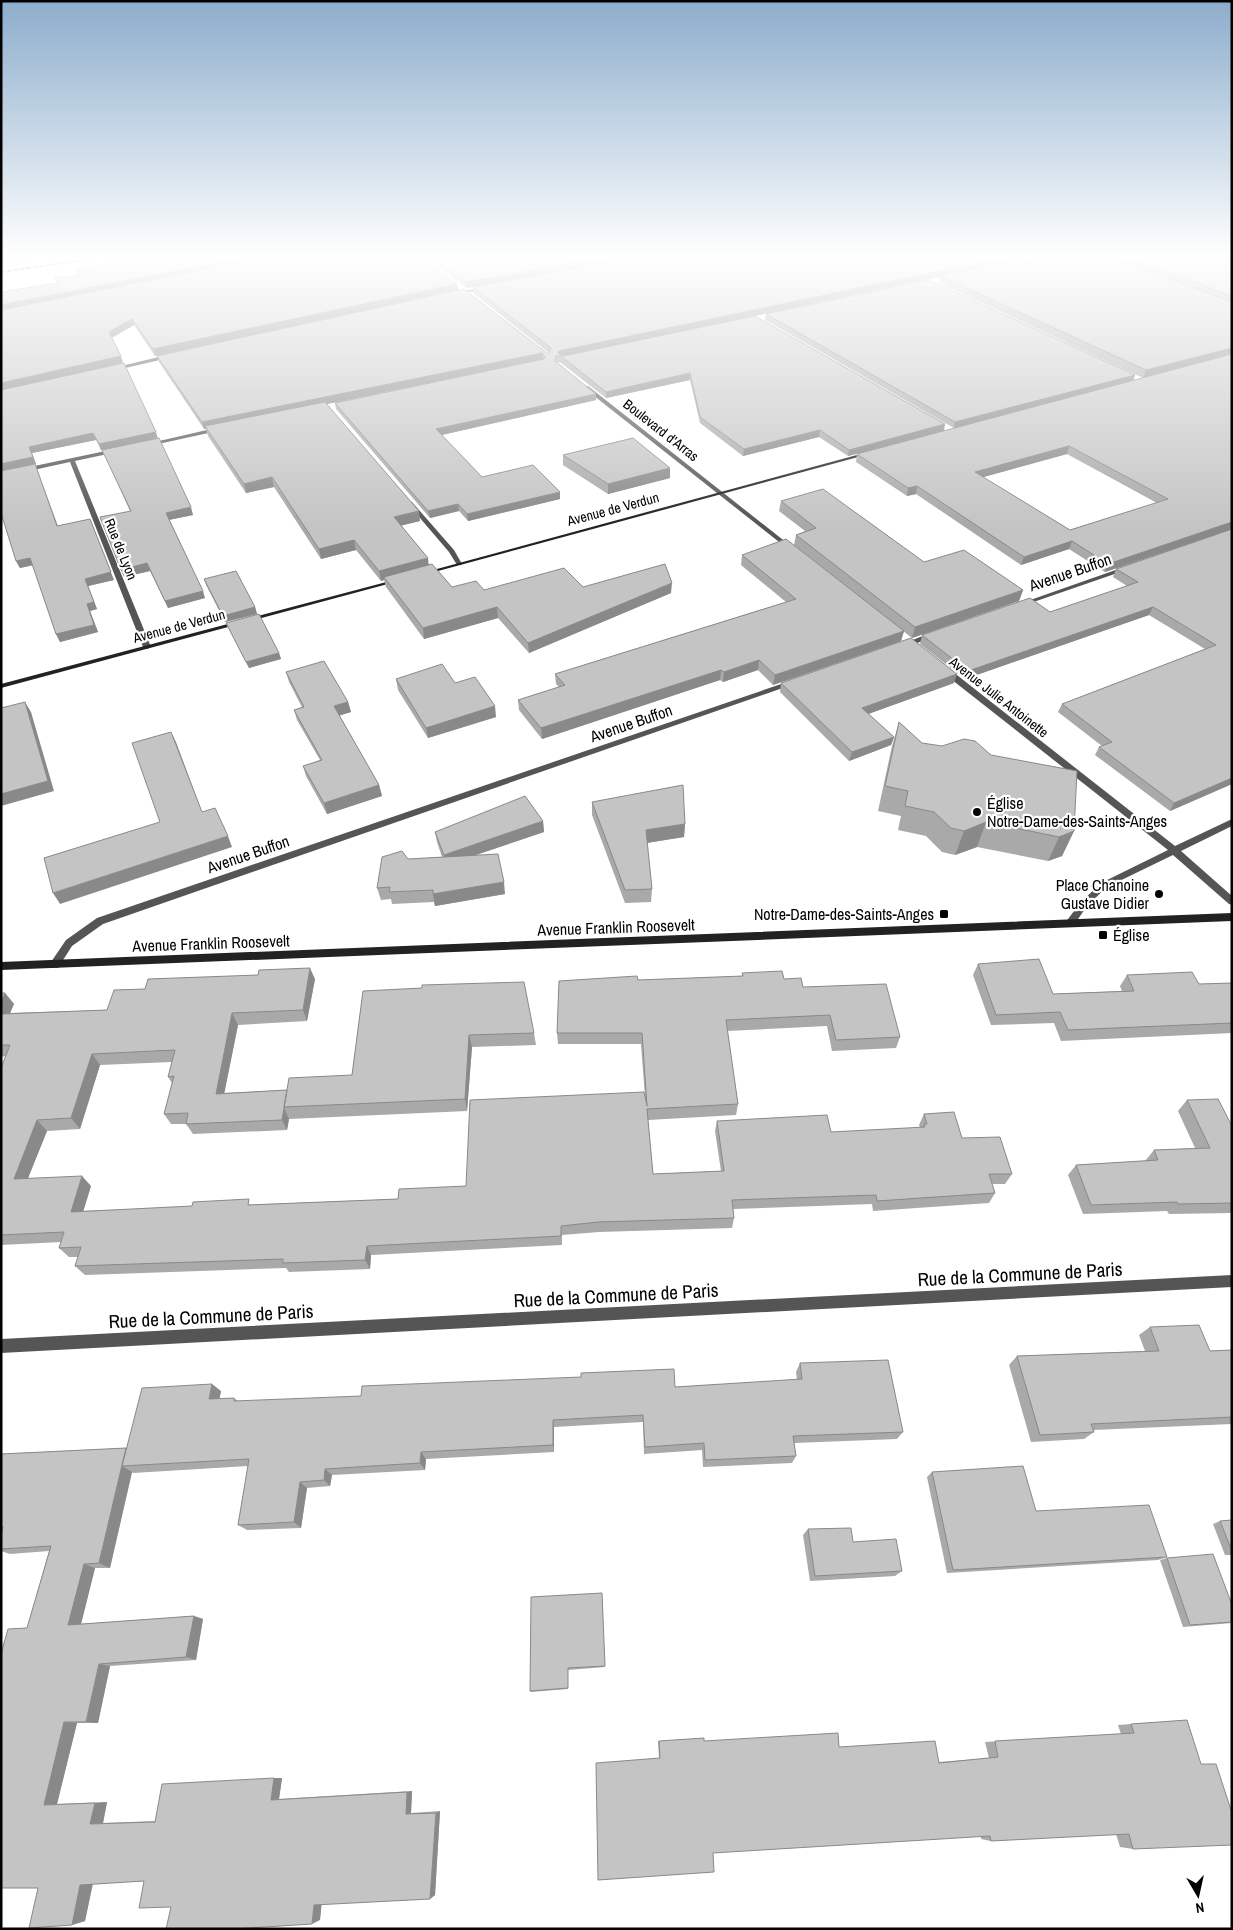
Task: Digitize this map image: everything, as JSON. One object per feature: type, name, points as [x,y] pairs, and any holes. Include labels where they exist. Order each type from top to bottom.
[{"type":"street","points":[[107,370],[174,355]]},
{"type":"street","name":"Boulevard d'Arras","points":[[580,382],[720,494]]},
{"type":"street","points":[[139,446],[224,428]]},
{"type":"street","points":[[1,475],[120,450]]},
{"type":"street","name":"Avenue de Verdun","points":[[421,574],[876,452]]},
{"type":"street","name":"Rue de Lyon","points":[[72,460],[147,647]]},
{"type":"street","points":[[720,494],[795,551]]},
{"type":"street","points":[[408,500],[452,551],[459,564]]},
{"type":"street","name":"Avenue Buffon","points":[[1008,609],[1138,564]]},
{"type":"street","name":"Avenue de Verdun","points":[[1,686],[402,579]]},
{"type":"street","points":[[897,647],[942,632]]},
{"type":"street","points":[[900,634],[921,651]]},
{"type":"street","name":"Avenue Julie Antoinette","points":[[937,663],[1174,850],[1232,902]]},
{"type":"street","name":"Avenue Buffon","points":[[54,964],[68,943],[100,921],[803,679]]},
{"type":"street","points":[[1071,922],[1084,904],[1104,885],[1232,822]]},
{"type":"street","name":"Avenue Franklin Roosevelt","points":[[1,966],[1232,917]]},
{"type":"street","name":"Rue de la Commune de Paris","points":[[1,1346],[1232,1281]]},
{"type":"building","points":[[1,345],[116,345],[121,356],[1,383]]},
{"type":"building","points":[[150,345],[171,345],[153,349]]},
{"type":"building","points":[[207,345],[536,345],[548,354],[551,348],[547,345],[587,345],[559,351],[558,353],[563,356],[615,345],[806,345],[945,424],[849,450],[820,430],[744,449],[700,417],[690,373],[606,392],[561,356],[556,356],[555,361],[596,394],[436,429],[482,477],[533,465],[560,492],[467,514],[458,504],[428,511],[335,403],[544,359],[545,357],[542,353],[202,422],[157,356]]},
{"type":"building","points":[[820,345],[1070,345],[1135,375],[955,422]]},
{"type":"building","points":[[1091,345],[1232,345],[1232,348],[1146,370]]},
{"type":"building","points":[[1232,354],[1232,522],[1108,564],[1072,541],[1024,557],[917,486],[908,488],[857,454]],"holes":[[[1069,446],[1168,499],[1070,530],[975,472]]]},
{"type":"building","points":[[124,363],[156,432],[99,444],[93,433],[29,447],[33,457],[1,464],[1,390]]},
{"type":"building","points":[[325,402],[419,511],[394,517],[428,558],[379,571],[354,540],[319,549],[272,477],[244,484],[205,426]]},
{"type":"building","points":[[159,438],[191,507],[166,513],[203,591],[165,601],[147,563],[121,570],[100,517],[131,511],[102,450]]},
{"type":"building","points":[[633,438],[670,468],[608,484],[563,455]]},
{"type":"building","points":[[35,464],[57,526],[90,519],[111,572],[85,579],[94,602],[87,604],[94,625],[56,634],[30,558],[16,561],[1,513],[1,471]]},
{"type":"building","points":[[823,489],[924,562],[964,550],[1023,590],[915,627],[796,535],[816,528],[781,501]]},
{"type":"building","points":[[1232,529],[1232,778],[1174,803],[1099,747],[1112,742],[1062,704],[1216,645],[1153,607],[968,671],[922,635],[1030,598],[1050,612],[1138,582],[1116,569]]},
{"type":"building","points":[[786,539],[904,631],[775,675],[759,660],[724,672],[721,670],[541,728],[518,700],[565,685],[555,674],[796,599],[742,555]]},
{"type":"building","points":[[432,564],[452,587],[476,581],[484,590],[564,568],[583,587],[665,564],[672,583],[528,643],[497,607],[423,628],[384,577]]},
{"type":"building","points":[[236,571],[255,607],[223,616],[204,579]]},
{"type":"building","points":[[259,614],[279,653],[246,662],[226,623]]},
{"type":"building","points":[[911,638],[957,674],[862,708],[894,737],[852,752],[781,683]]},
{"type":"building","points":[[324,661],[348,702],[334,706],[379,785],[324,803],[303,766],[322,760],[294,710],[304,707],[286,672]]},
{"type":"building","points":[[442,664],[455,683],[475,677],[495,706],[426,728],[396,679]]},
{"type":"building","points":[[25,702],[48,781],[1,794],[1,708]]},
{"type":"building","points":[[899,722],[922,743],[942,746],[964,739],[975,741],[991,755],[1077,771],[1074,831],[1059,837],[986,822],[964,831],[951,828],[934,812],[905,806],[908,791],[885,786]]},
{"type":"building","points":[[171,732],[202,812],[215,808],[228,836],[53,893],[44,858],[160,822],[132,743]]},
{"type":"building","points":[[683,785],[685,824],[646,830],[652,889],[625,890],[592,802]]},
{"type":"building","points":[[525,796],[543,821],[444,855],[435,832]]},
{"type":"building","points":[[402,851],[408,859],[498,854],[504,882],[433,894],[433,890],[389,892],[390,887],[377,888],[382,857]]},
{"type":"building","points":[[1039,959],[1053,994],[1134,991],[1127,975],[1192,972],[1199,984],[1232,983],[1232,1023],[1068,1030],[1060,1012],[996,1015],[978,964]]},
{"type":"building","points":[[310,968],[303,1010],[232,1013],[216,1094],[287,1090],[282,1120],[186,1124],[188,1113],[164,1114],[174,1076],[168,1077],[175,1050],[92,1054],[71,1118],[37,1120],[14,1179],[82,1176],[71,1212],[192,1206],[193,1202],[249,1199],[248,1205],[398,1199],[399,1189],[466,1186],[470,1100],[644,1092],[647,1106],[642,1033],[557,1033],[559,981],[637,976],[638,980],[743,976],[742,973],[782,971],[784,979],[801,978],[803,987],[886,984],[900,1037],[836,1040],[830,1015],[726,1020],[738,1104],[647,1109],[653,1174],[724,1171],[717,1121],[827,1115],[831,1132],[925,1127],[924,1124],[927,1124],[924,1114],[954,1112],[962,1138],[1000,1137],[1012,1174],[989,1174],[995,1193],[877,1201],[876,1195],[732,1200],[734,1218],[598,1222],[561,1226],[561,1236],[367,1246],[365,1260],[283,1263],[283,1259],[75,1266],[81,1247],[59,1248],[64,1232],[1,1235],[1,1068],[10,1045],[1,1045],[1,1014],[107,1010],[114,990],[145,989],[148,979],[258,975],[259,970]]},
{"type":"building","points":[[524,982],[534,1033],[469,1035],[465,1099],[284,1107],[289,1078],[352,1075],[363,991],[422,988],[422,985]]},
{"type":"building","points":[[1,993],[5,993],[1,1002]]},
{"type":"building","points":[[1218,1099],[1232,1126],[1232,1203],[1178,1204],[1177,1202],[1091,1205],[1076,1165],[1158,1160],[1154,1150],[1210,1148],[1187,1100]]},
{"type":"building","points":[[1199,1325],[1210,1351],[1232,1350],[1232,1417],[1091,1424],[1094,1432],[1040,1435],[1017,1356],[1159,1351],[1150,1327]]},
{"type":"building","points":[[888,1360],[903,1432],[793,1436],[796,1456],[705,1460],[704,1443],[645,1447],[643,1415],[553,1420],[553,1445],[421,1452],[420,1463],[325,1469],[324,1480],[300,1482],[294,1522],[238,1525],[249,1459],[122,1466],[142,1388],[212,1384],[209,1399],[234,1398],[234,1401],[361,1396],[362,1386],[581,1377],[581,1373],[674,1369],[675,1387],[802,1379],[800,1363]]},
{"type":"building","points":[[126,1448],[99,1563],[84,1564],[68,1625],[194,1616],[186,1657],[99,1664],[86,1722],[64,1722],[44,1805],[95,1803],[90,1824],[155,1822],[162,1784],[274,1778],[271,1800],[407,1792],[406,1814],[436,1813],[430,1899],[314,1905],[312,1924],[233,1929],[166,1929],[171,1907],[139,1908],[144,1881],[80,1885],[72,1925],[29,1928],[38,1888],[1,1888],[1,1654],[8,1629],[27,1628],[51,1546],[1,1549],[3,1527],[1,1528],[1,1454]]},
{"type":"building","points":[[1023,1466],[1036,1511],[1149,1505],[1167,1557],[953,1570],[932,1472]]},
{"type":"building","points":[[1232,1520],[1232,1551],[1220,1521]]},
{"type":"building","points":[[851,1528],[853,1542],[896,1539],[902,1571],[815,1576],[808,1529]]},
{"type":"building","points":[[1213,1554],[1232,1605],[1232,1622],[1190,1625],[1167,1558]]},
{"type":"building","points":[[602,1593],[605,1666],[568,1668],[568,1688],[530,1691],[531,1597]]},
{"type":"building","points":[[1187,1720],[1201,1764],[1216,1764],[1232,1813],[1232,1845],[1133,1849],[1129,1834],[991,1841],[990,1836],[713,1853],[714,1872],[598,1880],[596,1763],[660,1758],[659,1741],[704,1738],[704,1741],[838,1733],[839,1747],[935,1741],[939,1763],[998,1757],[995,1741],[1134,1733],[1131,1724]]},
{"type":"place","name":"Église Notre-Dame-des-Saints-Anges","points":[[977,812]]},
{"type":"place","name":"Place Chanoine Gustave Didier","points":[[1159,894]]},
{"type":"place","name":"Notre-Dame-des-Saints-Anges","points":[[944,914]]},
{"type":"place","name":"Église","points":[[1103,935]]}]
